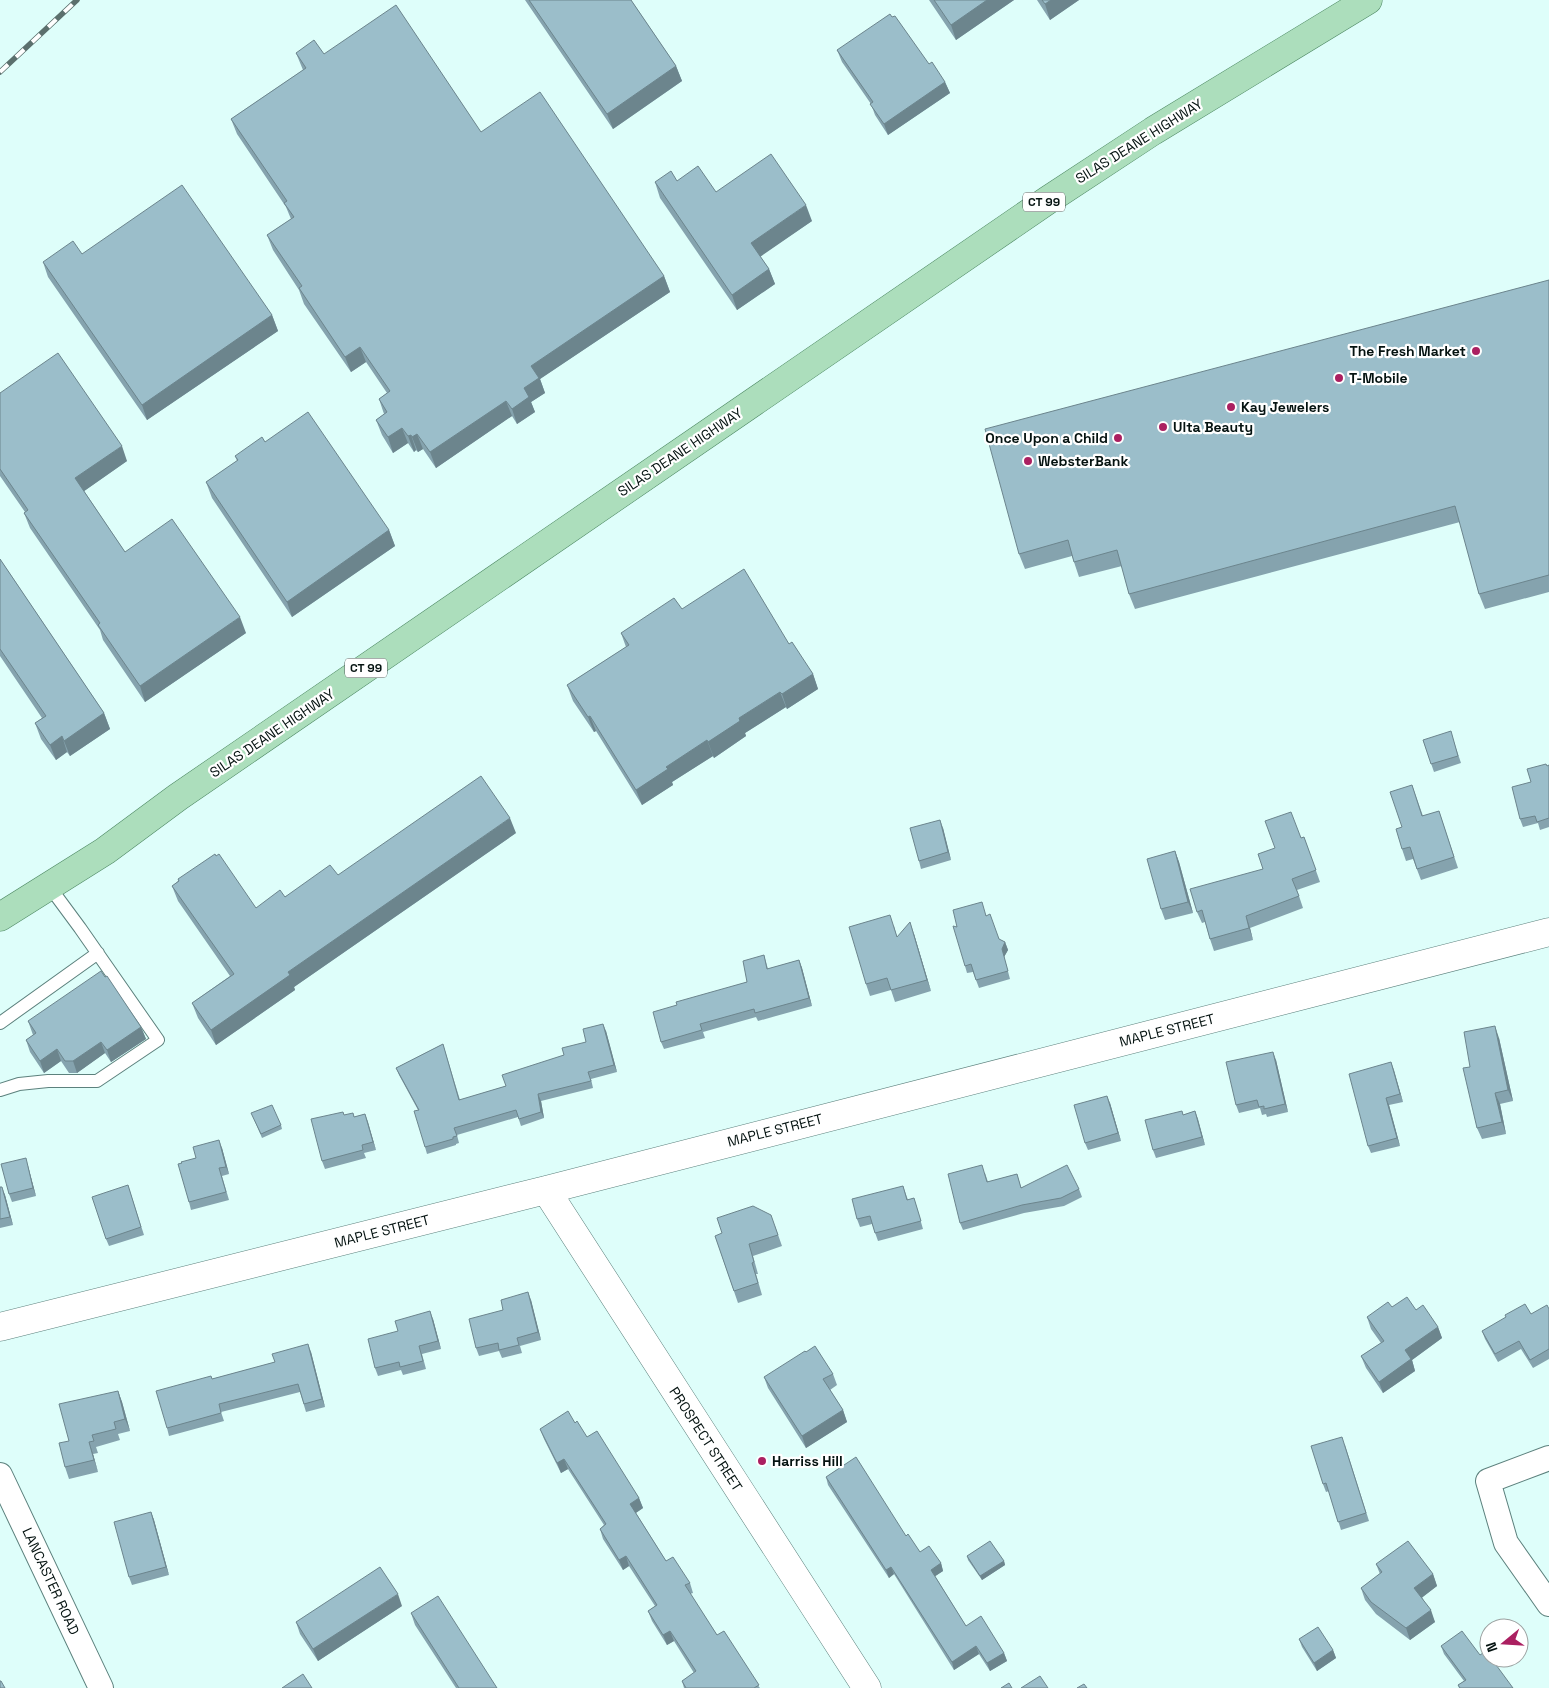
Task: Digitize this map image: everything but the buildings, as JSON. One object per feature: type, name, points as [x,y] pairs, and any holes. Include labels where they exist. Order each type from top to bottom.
[{"type":"main road","name":"SILAS DEANE HIGHWAY","points":[[0,917],[105,851],[178,797],[1048,200],[1153,131],[1368,0]]},
{"type":"main road","name":"MAPLE STREET","points":[[0,1327],[546,1190],[1549,932]]},
{"type":"main road","name":"PROSPECT STREET","points":[[546,1190],[867,1688]]},
{"type":"street","points":[[1549,1458],[1488,1481],[1506,1543],[1549,1604]]},
{"type":"street","name":"LANCASTER ROAD","points":[[0,1475],[101,1688]]},
{"type":"lane","points":[[0,1090],[19,1084],[48,1080],[97,1081],[158,1040],[49,886]]},
{"type":"lane","points":[[0,1023],[98,953]]},
{"type":"railway","points":[[0,72],[77,0]]},
{"type":"place","name":"The Fresh Market","points":[[1476,351]]},
{"type":"place","name":"T-Mobile","points":[[1339,378]]},
{"type":"place","name":"Kay Jewelers","points":[[1231,407]]},
{"type":"place","name":"Ulta Beauty","points":[[1163,427]]},
{"type":"place","name":"Once Upon a Child","points":[[1118,438]]},
{"type":"place","name":"WebsterBank","points":[[1028,461]]},
{"type":"place","name":"Harriss Hill","points":[[762,1461]]}]
